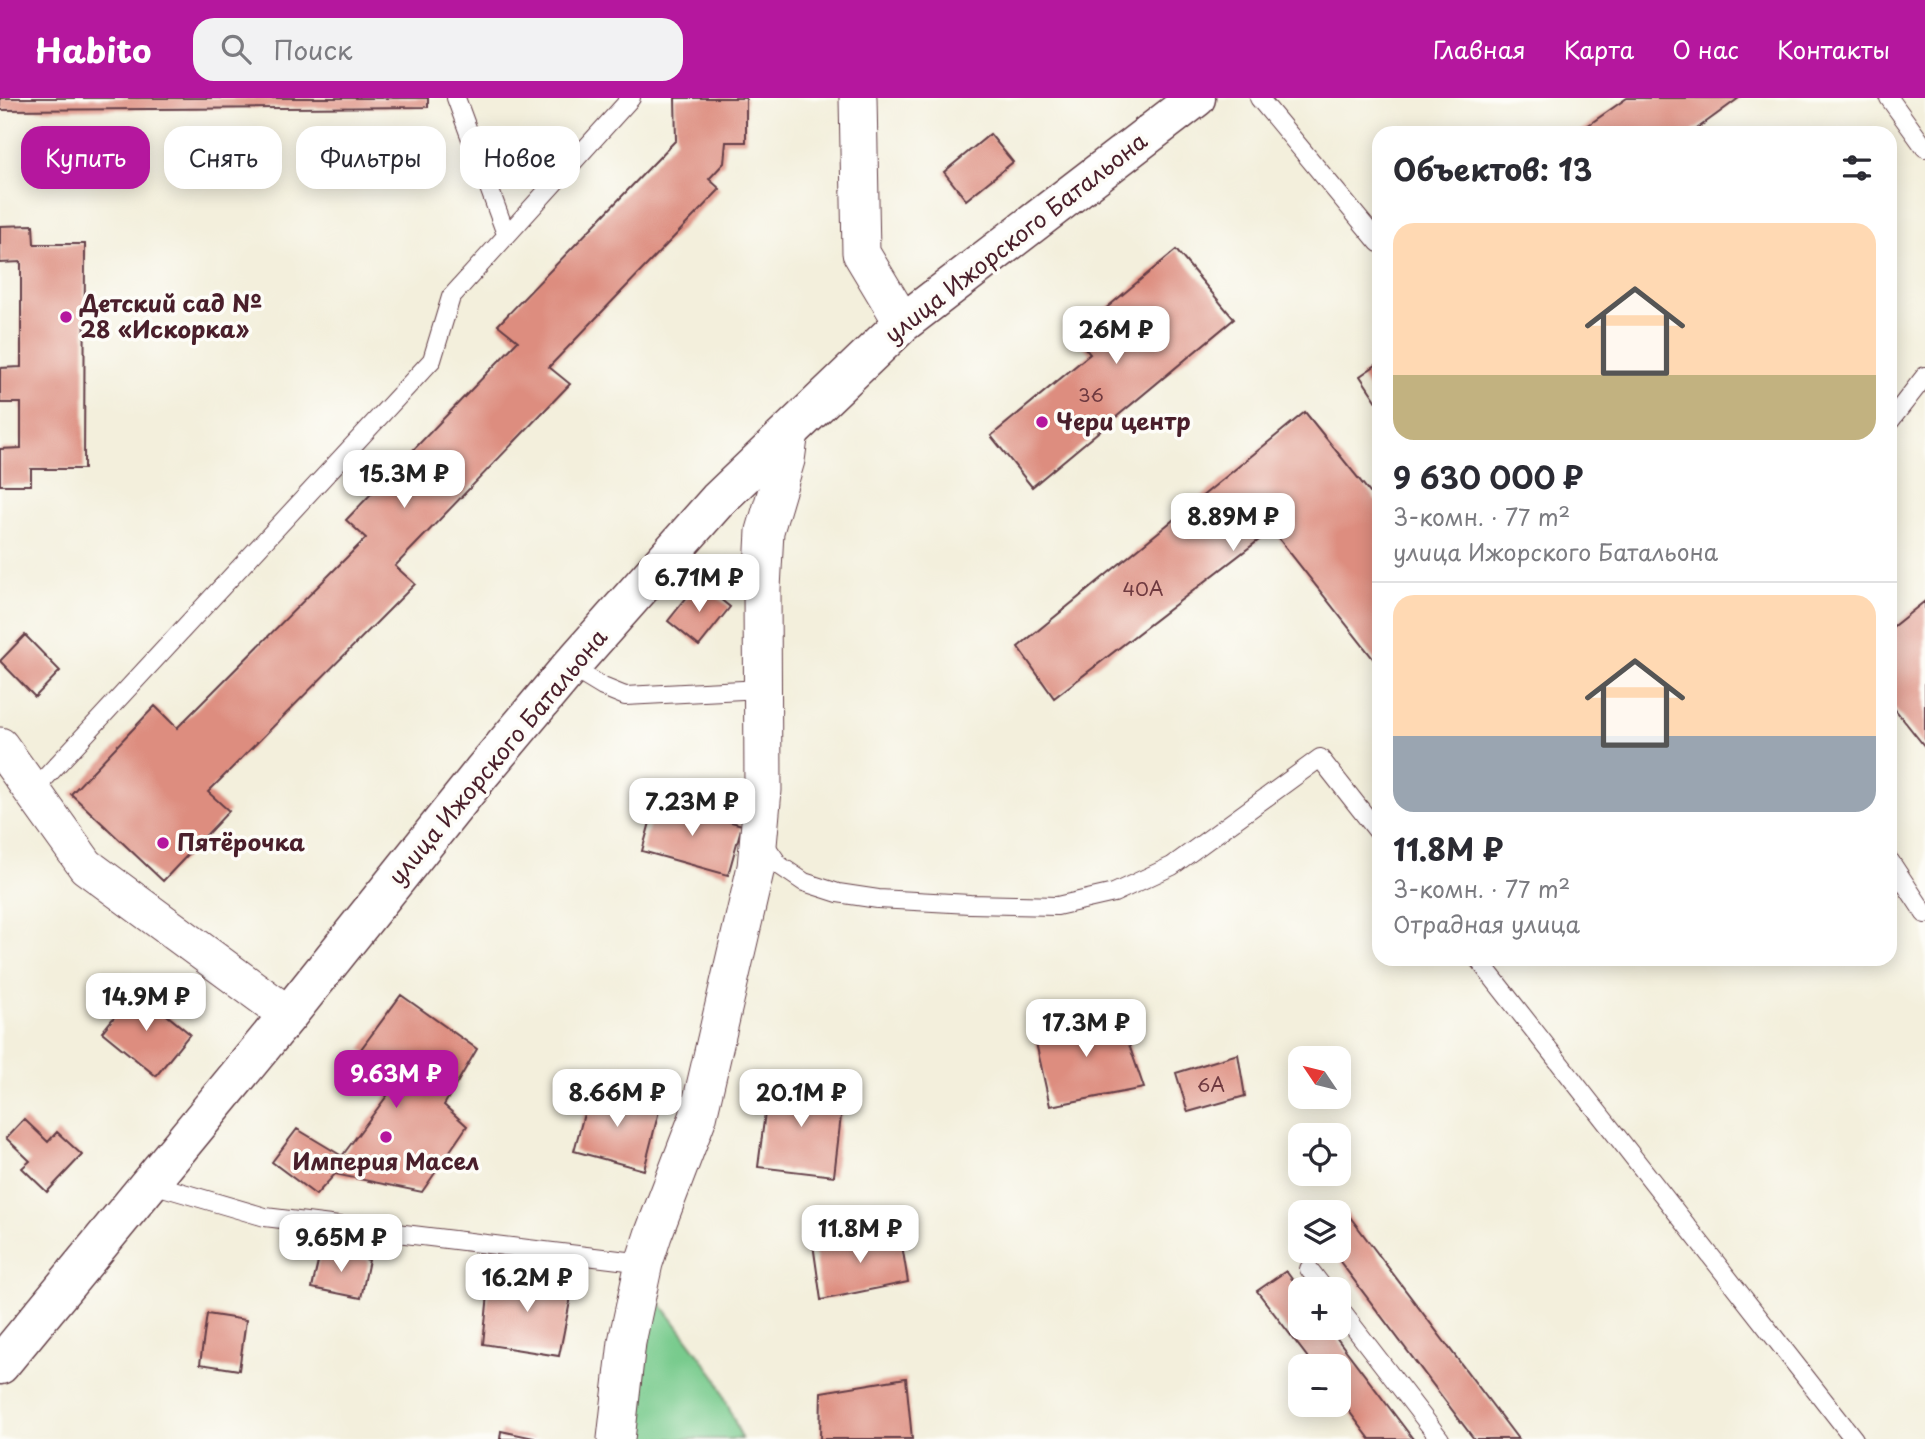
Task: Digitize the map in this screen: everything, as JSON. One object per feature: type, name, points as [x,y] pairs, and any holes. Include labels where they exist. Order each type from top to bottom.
[{"type":"street","points":[[858,98],[861,253],[903,323]]},
{"type":"street","name":"улица Ижорского Батальона","points":[[0,1365],[288,1015],[482,772],[570,667],[719,500],[903,323],[1196,98]]},
{"type":"street","points":[[616,1439],[627,1342],[644,1263],[698,1117],[755,867],[763,790],[762,589],[765,531],[786,460],[790,431]]},
{"type":"street","points":[[0,746],[86,866],[288,1015]]},
{"type":"lane","points":[[456,98],[506,234]]},
{"type":"lane","points":[[33,791],[432,360],[451,297],[631,98]]},
{"type":"lane","points":[[1259,98],[1372,235]]},
{"type":"lane","points":[[1889,98],[1925,148]]},
{"type":"lane","points":[[1897,412],[1925,376]]},
{"type":"lane","points":[[570,667],[603,687],[625,696],[762,689]]},
{"type":"lane","points":[[759,836],[779,865],[804,882],[838,893],[878,899],[1057,906],[1114,893],[1172,866],[1320,758],[1372,825]]},
{"type":"lane","points":[[1897,872],[1925,914]]},
{"type":"lane","points":[[1483,966],[1854,1439]]},
{"type":"lane","points":[[149,1183],[265,1217],[644,1263]]},
{"type":"lane","points":[[1309,1269],[1315,1277]]},
{"type":"lane","points":[[1351,1324],[1440,1439]]},
{"type":"green space","points":[[655,1296],[716,1377],[742,1439],[635,1439]]},
{"type":"building","points":[[0,98],[428,98],[428,107],[0,110]]},
{"type":"building","points":[[675,98],[746,98],[746,142],[726,142],[724,163],[709,179],[720,189],[549,367],[570,384],[395,566],[415,584],[208,792],[229,811],[163,881],[71,794],[155,706],[177,728],[366,538],[346,520],[518,341],[498,325],[676,140]]},
{"type":"building","points":[[1627,98],[1739,98],[1701,126],[1587,126]]},
{"type":"building","points":[[990,134],[1013,162],[966,200],[944,172]]},
{"type":"building","points":[[33,225],[34,244],[85,244],[84,469],[31,469],[31,485],[0,485],[0,449],[21,448],[21,403],[0,403],[0,368],[21,367],[21,262],[0,263],[0,226]]},
{"type":"building","points":[[1176,250],[1234,319],[1032,487],[991,436],[1090,354],[1074,335]]},
{"type":"building","points":[[1372,368],[1372,394],[1360,376]]},
{"type":"building","points":[[1305,412],[1372,495],[1372,657],[1272,530],[1054,698],[1018,647]]},
{"type":"building","points":[[699,582],[730,607],[699,646],[668,621]]},
{"type":"building","points":[[1925,601],[1925,747],[1897,712],[1897,623]]},
{"type":"building","points":[[25,635],[60,671],[35,697],[0,661]]},
{"type":"building","points":[[656,801],[742,825],[728,875],[642,851]]},
{"type":"building","points":[[136,990],[190,1034],[156,1076],[102,1032]]},
{"type":"building","points":[[401,995],[477,1049],[444,1105],[467,1126],[422,1192],[335,1174],[316,1195],[272,1162],[297,1129],[342,1156],[401,1077],[361,1049]]},
{"type":"building","points":[[1117,1010],[1144,1088],[1050,1106],[1033,1029]]},
{"type":"building","points":[[1238,1054],[1245,1096],[1188,1112],[1176,1073]]},
{"type":"building","points":[[769,1081],[844,1090],[834,1176],[758,1167]]},
{"type":"building","points":[[591,1088],[660,1107],[644,1170],[574,1151]]},
{"type":"building","points":[[24,1119],[48,1142],[57,1132],[82,1155],[47,1192],[22,1168],[30,1161],[6,1138]]},
{"type":"building","points":[[1351,1218],[1518,1439],[1474,1439],[1341,1263],[1351,1263]]},
{"type":"building","points":[[900,1233],[908,1282],[821,1300],[813,1244]]},
{"type":"building","points":[[321,1249],[369,1260],[361,1298],[312,1288]]},
{"type":"building","points":[[1286,1271],[1290,1277],[1288,1277],[1288,1332],[1257,1291]]},
{"type":"building","points":[[490,1274],[574,1282],[559,1356],[483,1344]]},
{"type":"building","points":[[207,1314],[246,1320],[239,1370],[200,1364]]},
{"type":"building","points":[[1294,1340],[1338,1340],[1349,1354],[1305,1354]]},
{"type":"building","points":[[1351,1357],[1413,1439],[1370,1439],[1351,1414]]},
{"type":"building","points":[[906,1378],[912,1439],[820,1439],[821,1392]]},
{"type":"building","points":[[501,1431],[534,1438],[534,1439],[500,1439]]},
{"type":"place","name":"Детский сад № 28 «Искорка»","points":[[66,317]]},
{"type":"place","name":"Чери центр","points":[[1042,422]]},
{"type":"place","name":"Пятёрочка","points":[[163,843]]},
{"type":"place","name":"Империя Масел","points":[[386,1137]]}]
